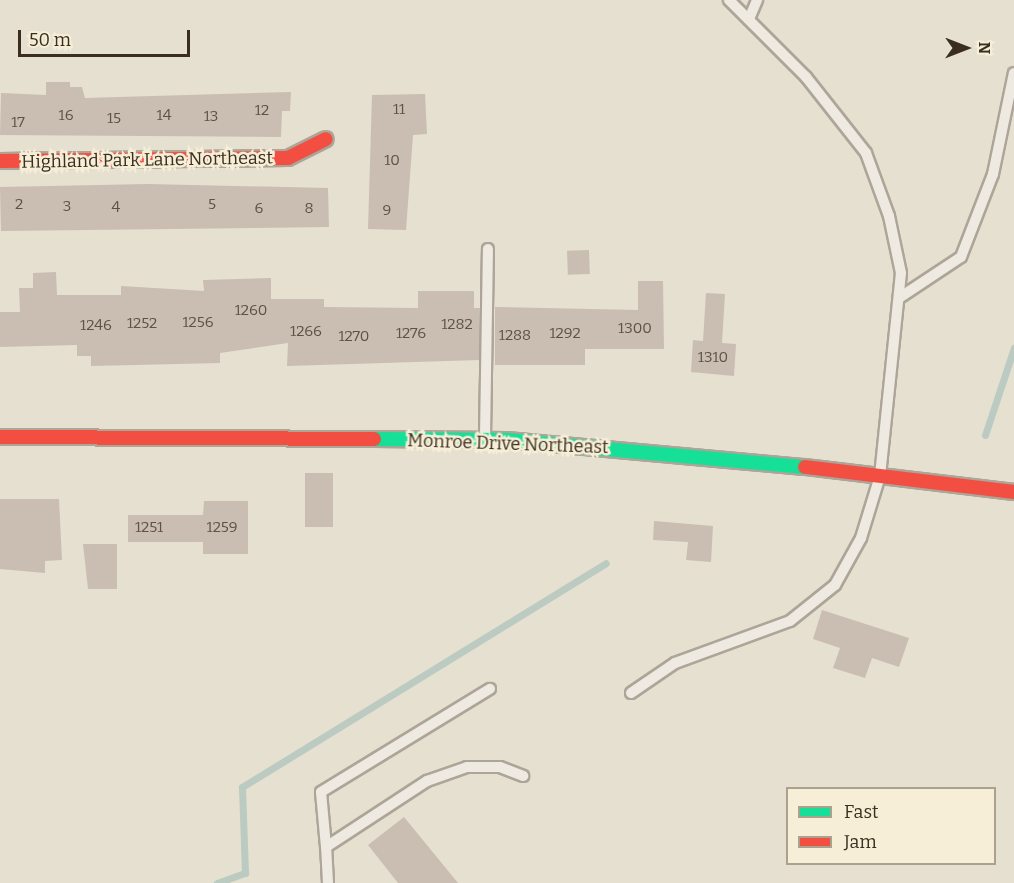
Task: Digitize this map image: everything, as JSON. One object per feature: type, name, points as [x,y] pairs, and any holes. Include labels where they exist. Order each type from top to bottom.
[{"type":"main road","name":"Highland Park Lane Northeast","points":[[0,161],[288,158],[326,139]]},
{"type":"main road","name":"Monroe Drive Northeast","points":[[0,437],[485,440],[683,452],[1014,492]]},
{"type":"lane","points":[[631,693],[675,663],[790,621],[835,585],[861,538],[880,476],[901,273],[889,216],[866,153],[749,19],[729,0]]},
{"type":"lane","points":[[749,19],[757,0]]},
{"type":"lane","points":[[899,298],[961,257],[993,174],[1014,73]]},
{"type":"lane","points":[[485,440],[488,249]]},
{"type":"lane","points":[[328,883],[321,792],[490,689]]},
{"type":"lane","points":[[326,847],[427,781],[467,767],[500,767],[523,776]]},
{"type":"building","points":[[46,82],[70,82],[70,87],[82,87],[85,98],[291,92],[290,111],[282,111],[281,137],[0,135],[1,93],[46,95]]},
{"type":"building","points":[[425,94],[427,134],[413,135],[406,230],[368,229],[372,95]]},
{"type":"building","points":[[148,184],[328,188],[329,227],[1,231],[0,187]]},
{"type":"building","points":[[589,250],[590,274],[568,275],[567,251]]},
{"type":"building","points":[[56,272],[57,295],[121,295],[121,286],[204,291],[203,280],[271,278],[271,299],[324,299],[324,307],[418,308],[418,291],[474,291],[474,308],[480,308],[479,360],[287,366],[288,343],[220,353],[220,363],[91,366],[91,356],[77,356],[77,345],[0,347],[0,312],[20,312],[19,288],[33,288],[33,273]]},
{"type":"building","points":[[638,281],[663,281],[664,349],[585,349],[585,365],[495,365],[495,307],[638,310]]},
{"type":"building","points":[[706,293],[725,294],[722,343],[736,344],[734,376],[691,372],[693,340],[703,341]]},
{"type":"building","points":[[305,473],[333,473],[333,527],[305,527]]},
{"type":"building","points":[[0,499],[59,499],[62,560],[45,561],[45,573],[0,569]]},
{"type":"building","points":[[204,501],[248,501],[248,554],[203,554],[203,542],[128,542],[128,515],[203,515]]},
{"type":"building","points":[[654,521],[713,526],[711,562],[686,560],[688,542],[653,540]]},
{"type":"building","points":[[83,544],[117,544],[117,589],[88,589]]},
{"type":"building","points":[[822,610],[909,638],[899,667],[872,658],[865,678],[833,668],[840,648],[813,639]]},
{"type":"building","points":[[404,817],[458,883],[398,883],[368,845]]},
{"type":"waterway","points":[[985,435],[1014,348]]},
{"type":"waterway","points":[[217,883],[245,873],[242,787],[606,563]]},
{"type":"traffic: fast","points":[[374,439],[507,440],[805,467]]},
{"type":"traffic: jam","points":[[0,161],[288,158],[326,139]]},
{"type":"traffic: jam","points":[[0,437],[374,439]]},
{"type":"traffic: jam","points":[[805,467],[1014,492]]}]
